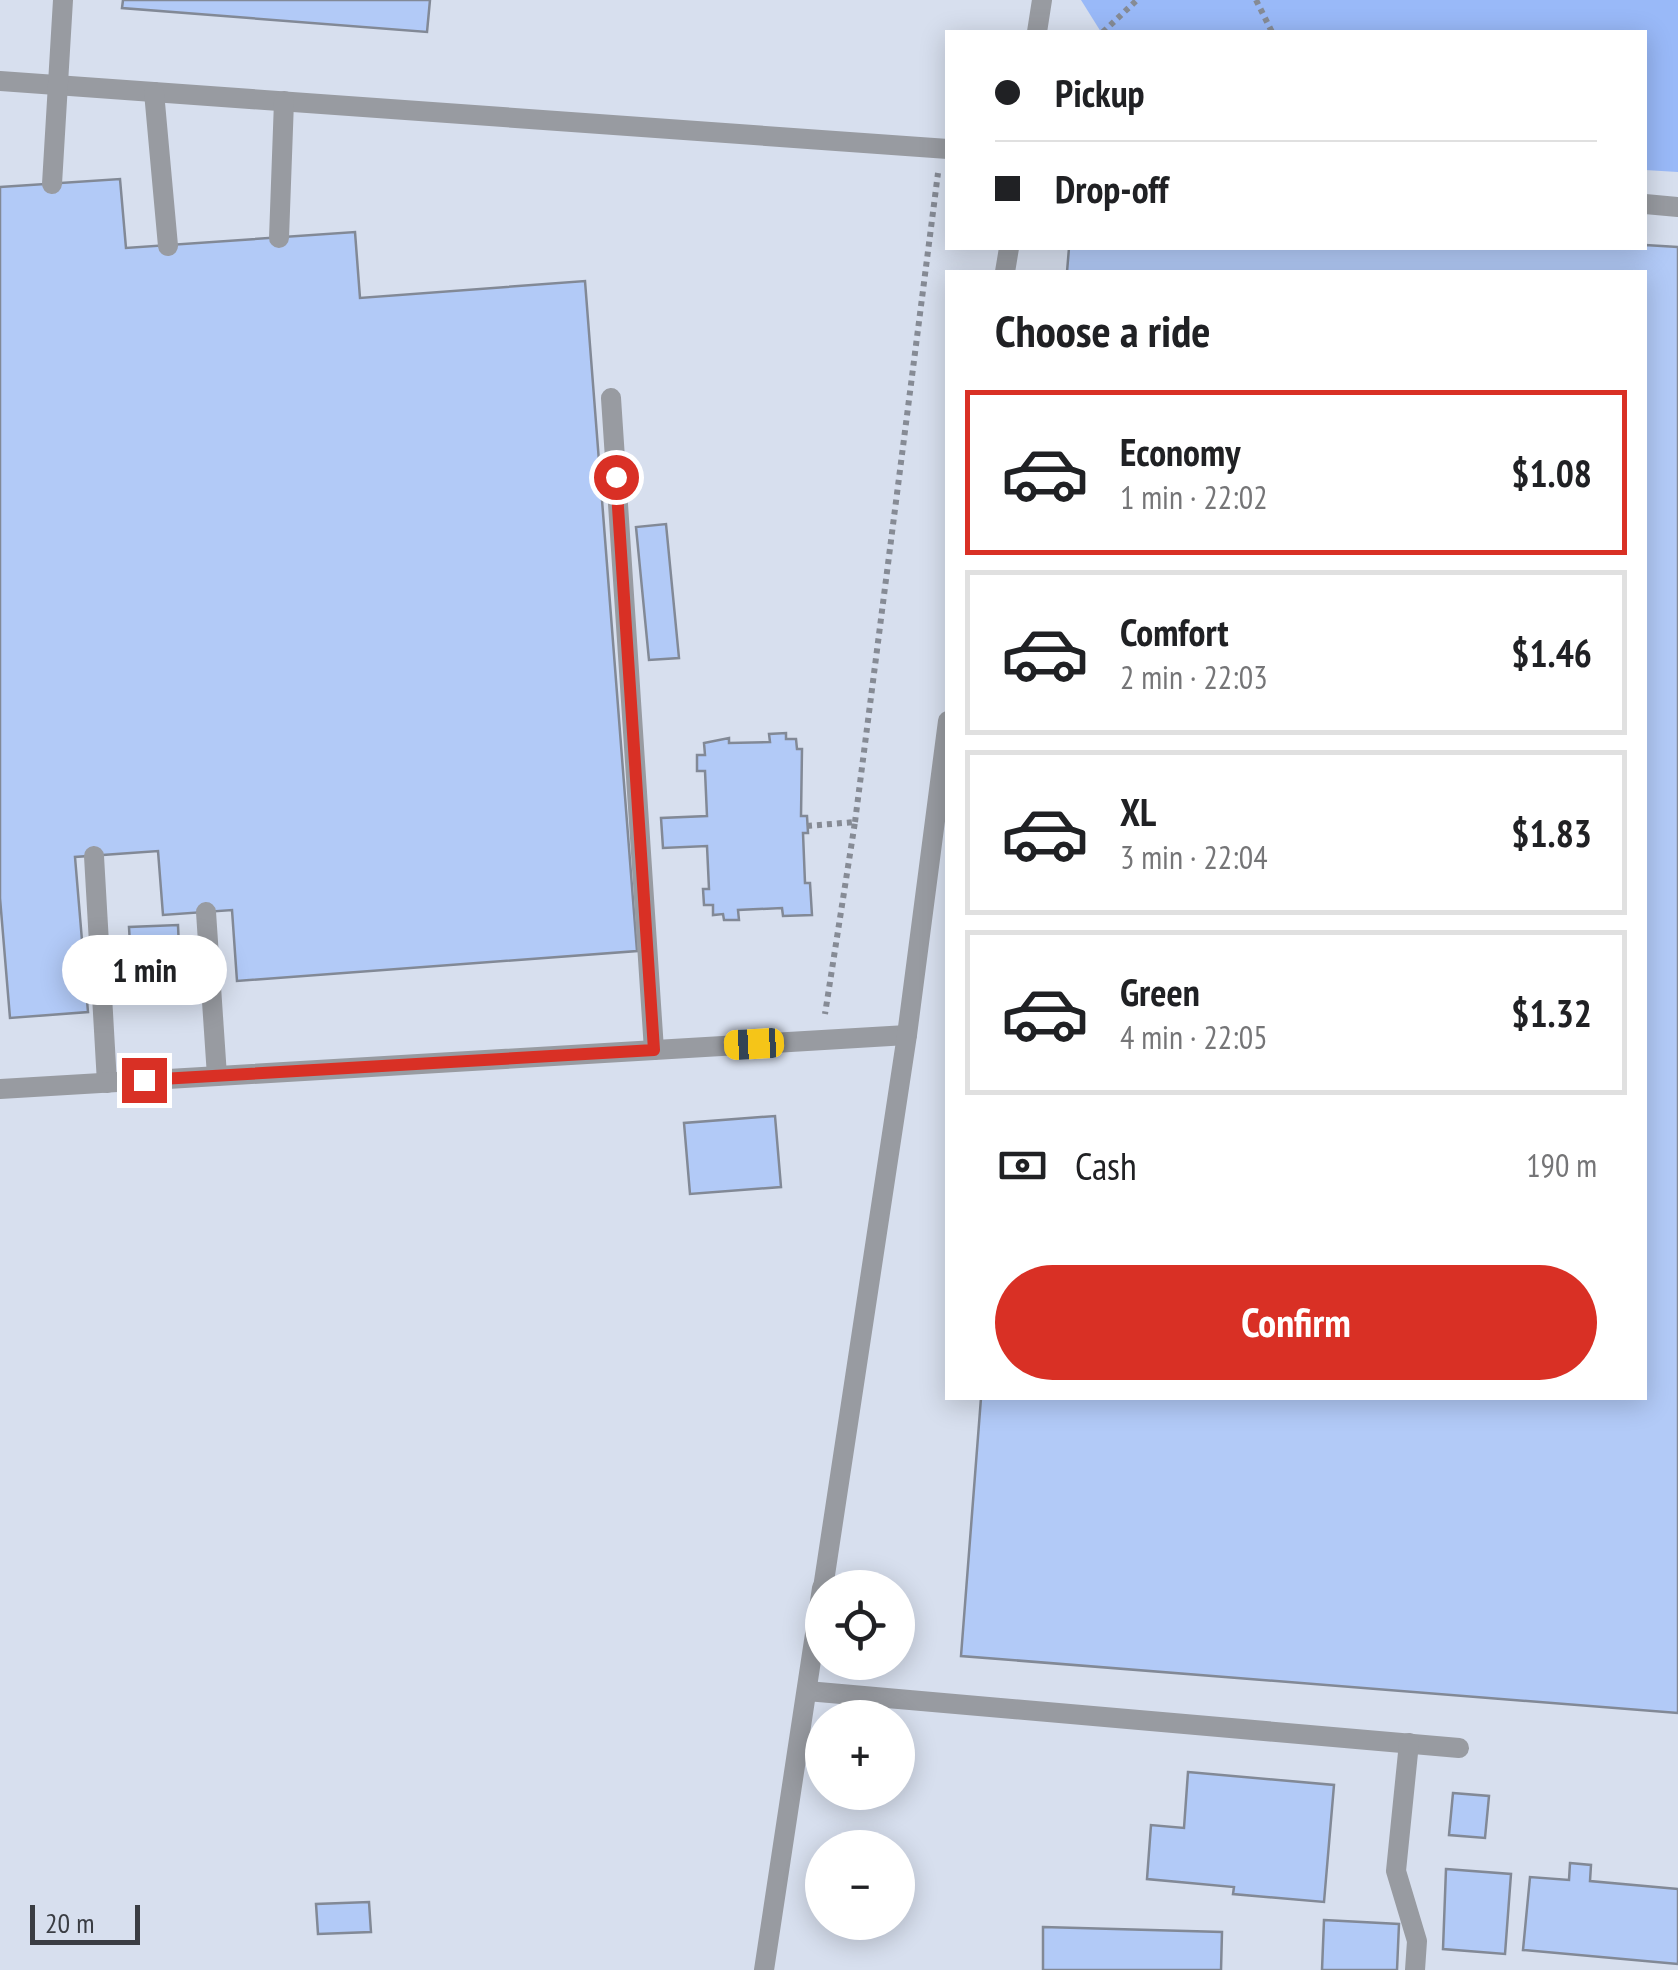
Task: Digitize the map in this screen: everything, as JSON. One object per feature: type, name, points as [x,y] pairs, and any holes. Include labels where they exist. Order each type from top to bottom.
[{"type":"lane","points":[[52,184],[63,0]]},
{"type":"lane","points":[[1037,30],[1042,0]]},
{"type":"lane","points":[[0,81],[944,148]]},
{"type":"lane","points":[[154,92],[168,246]]},
{"type":"lane","points":[[279,238],[284,101]]},
{"type":"lane","points":[[1647,204],[1678,206]]},
{"type":"lane","points":[[611,398],[654,1050]]},
{"type":"lane","points":[[825,1570],[907,1035],[945,744]]},
{"type":"lane","points":[[94,856],[107,1082]]},
{"type":"lane","points":[[206,912],[217,1076]]},
{"type":"lane","points":[[0,1089],[907,1035]]},
{"type":"lane","points":[[764,1970],[809,1680]]},
{"type":"lane","points":[[807,1692],[1459,1748]]},
{"type":"lane","points":[[1409,1744],[1396,1872],[1417,1941],[1415,1970]]},
{"type":"path","points":[[1105,30],[1137,0]]},
{"type":"path","points":[[1256,0],[1271,30]]},
{"type":"path","points":[[822,1040],[855,822],[944,148]]},
{"type":"path","points":[[807,826],[855,822]]},
{"type":"shaded area","points":[[1081,0],[1678,0],[1678,172],[1647,170],[1647,30],[1100,30]]},
{"type":"building","points":[[123,0],[430,0],[427,32],[122,8]]},
{"type":"building","points":[[120,179],[126,248],[355,232],[360,298],[585,281],[637,951],[237,981],[232,910],[163,915],[158,851],[75,857],[88,1012],[10,1018],[0,898],[0,187]]},
{"type":"building","points":[[1678,247],[1678,1713],[961,1656],[981,1400],[1647,1400],[1647,270],[1067,270],[1069,250]]},
{"type":"building","points":[[666,524],[679,658],[649,660],[636,527]]},
{"type":"building","points":[[786,733],[786,739],[796,739],[797,749],[802,749],[801,816],[807,816],[808,833],[803,833],[805,883],[810,883],[812,915],[783,916],[782,908],[738,910],[739,920],[724,920],[723,914],[713,915],[713,905],[704,905],[703,889],[709,889],[707,846],[663,848],[661,818],[707,816],[705,771],[697,771],[697,755],[705,755],[704,743],[729,738],[729,743],[770,742],[769,734]]},
{"type":"building","points":[[178,925],[181,994],[133,996],[129,927]]},
{"type":"building","points":[[775,1116],[781,1187],[690,1194],[684,1123]]},
{"type":"building","points":[[1188,1772],[1334,1785],[1324,1902],[1233,1894],[1234,1887],[1147,1879],[1151,1825],[1184,1828]]},
{"type":"building","points":[[1453,1793],[1489,1796],[1485,1838],[1449,1835]]},
{"type":"building","points":[[1570,1863],[1591,1865],[1590,1881],[1678,1889],[1678,1964],[1523,1950],[1530,1877],[1569,1880]]},
{"type":"building","points":[[1446,1869],[1511,1874],[1505,1954],[1443,1949]]},
{"type":"building","points":[[369,1902],[371,1932],[318,1934],[316,1904]]},
{"type":"building","points":[[1324,1920],[1399,1924],[1397,1970],[1322,1970]]},
{"type":"building","points":[[1043,1927],[1222,1932],[1221,1970],[1043,1970]]},
{"type":"route","points":[[144,1080],[654,1050],[616,477]]}]
